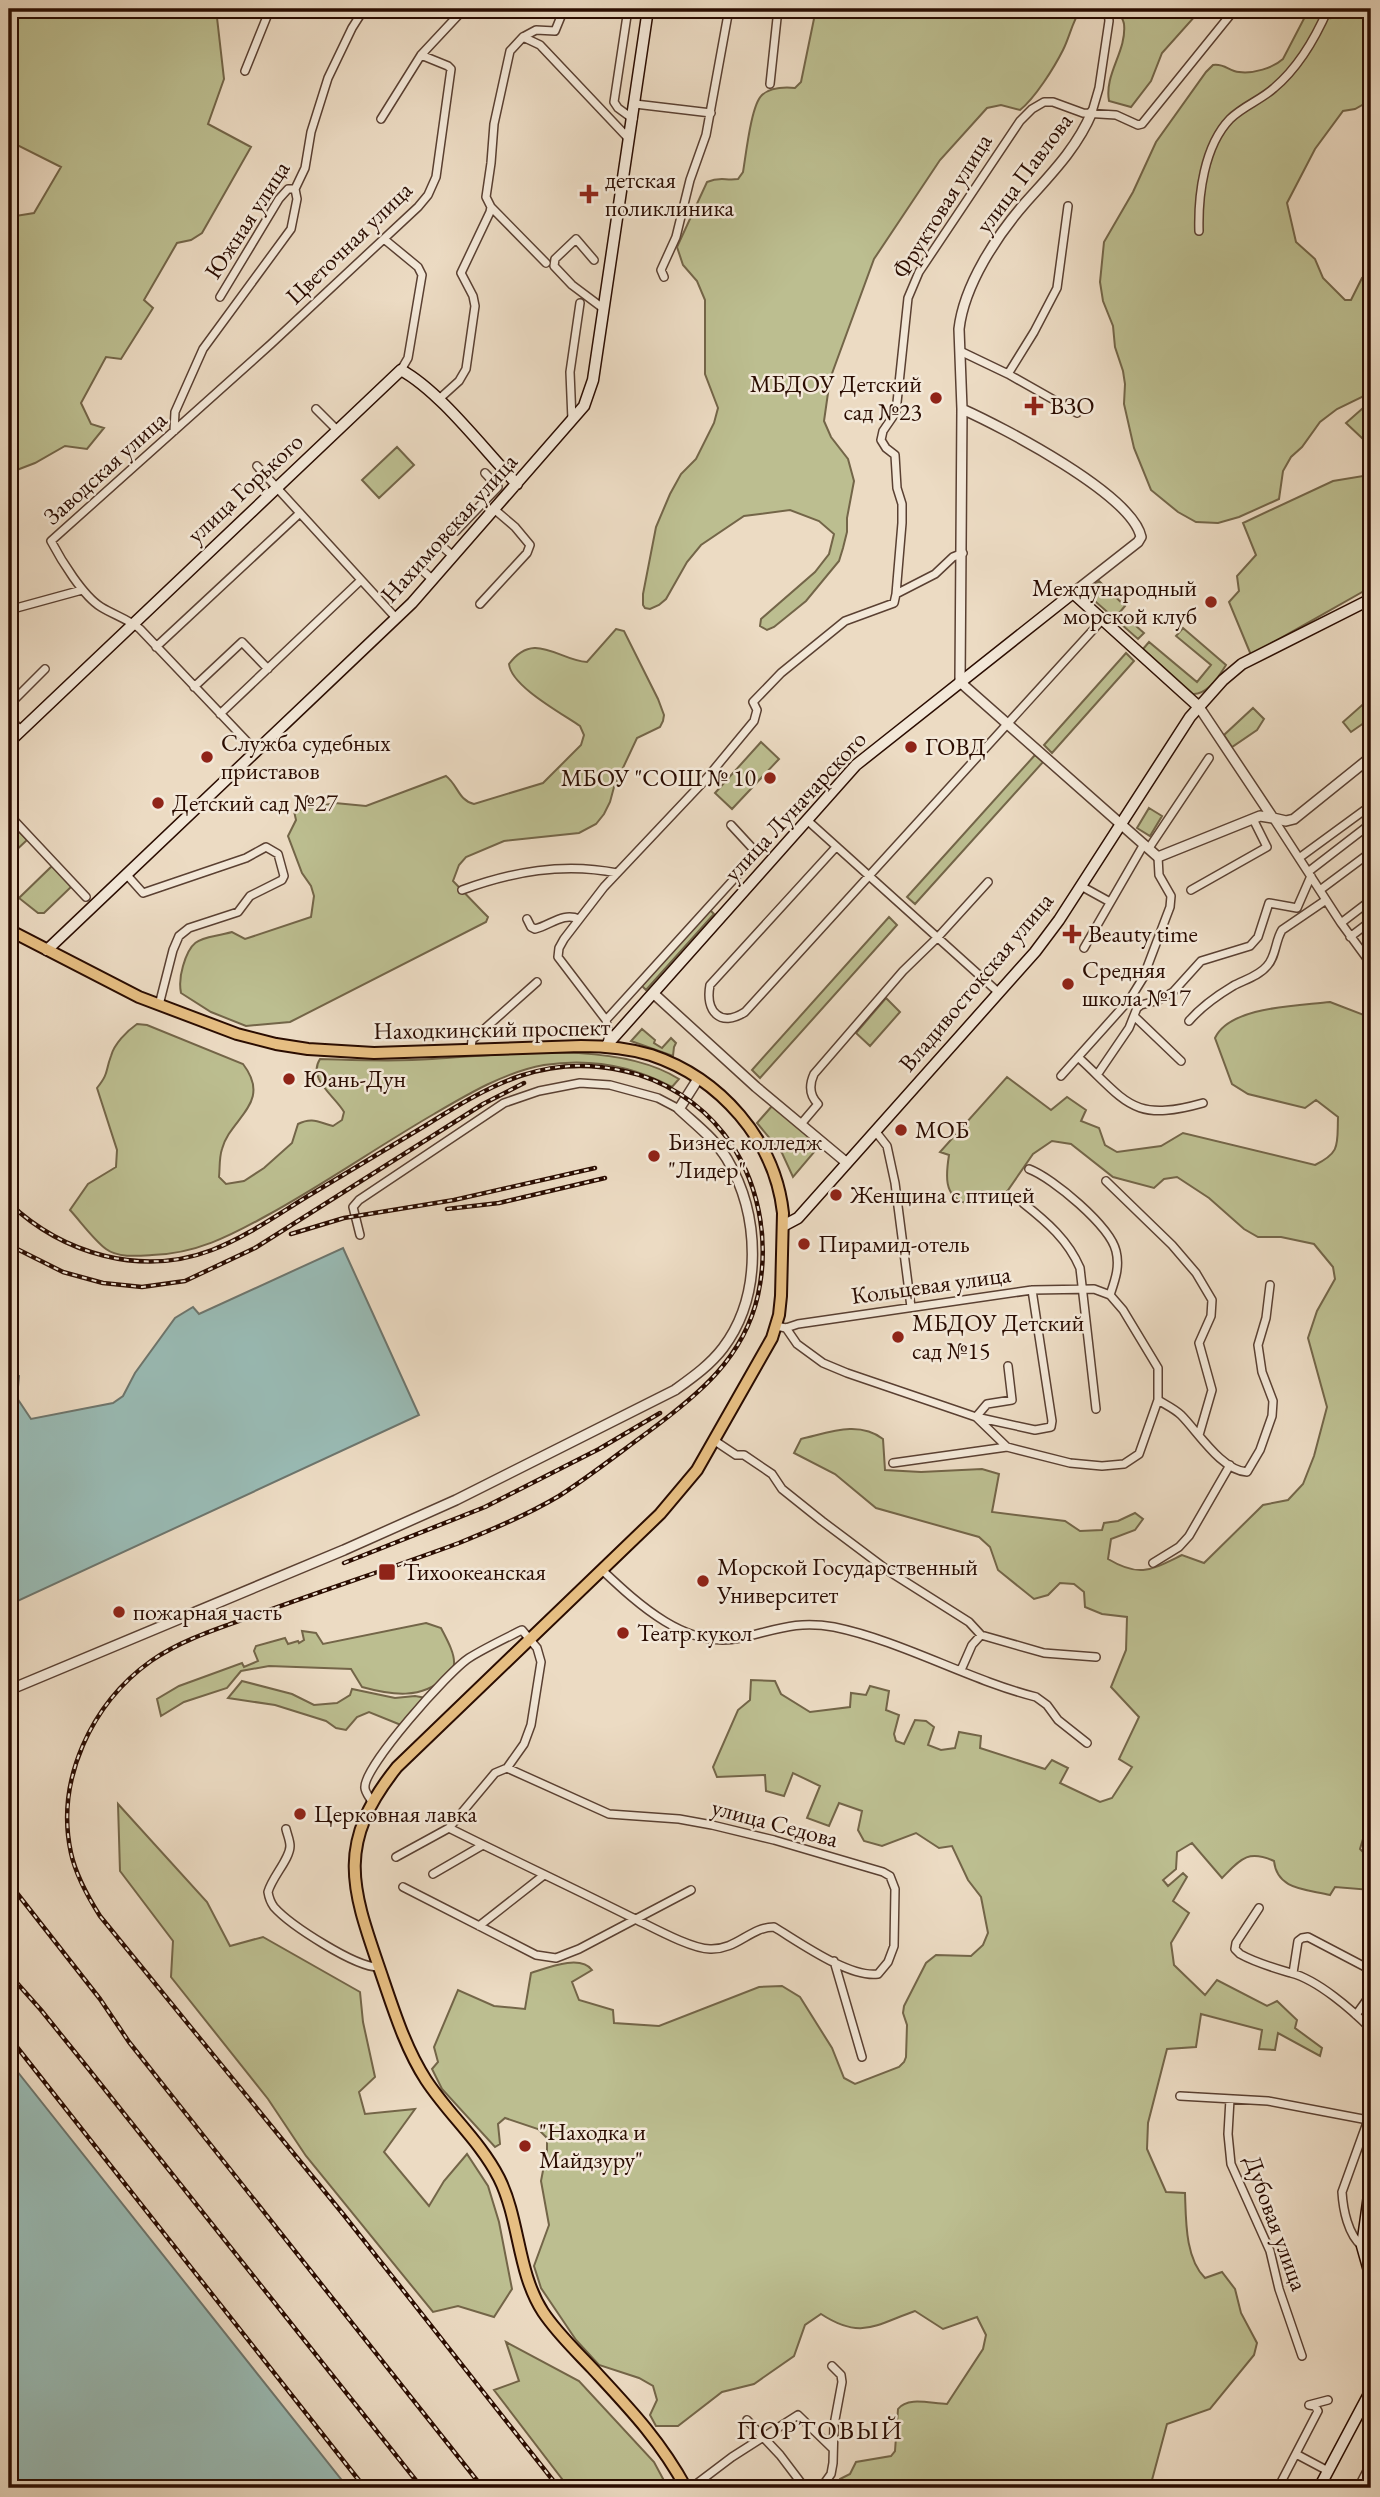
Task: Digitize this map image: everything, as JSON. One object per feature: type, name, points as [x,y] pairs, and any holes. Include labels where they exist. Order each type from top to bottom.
[{"type":"main road","name":"Нахимовская улица","points":[[47,950],[396,618],[432,579],[449,552],[494,509],[584,406],[591,391],[648,9]]},
{"type":"main road","points":[[401,370],[418,381],[438,400],[516,484]]},
{"type":"main road","name":"улица Горького","points":[[9,742],[401,370]]},
{"type":"main road","points":[[1073,593],[1199,706]]},
{"type":"main road","name":"улица Луначарского","points":[[606,1046],[864,758],[1073,593]]},
{"type":"main road","name":"Владивостокская улица","points":[[783,1226],[799,1218],[1049,934],[1199,706],[1242,664],[1371,599]]},
{"type":"main road","name":"Находкинский проспект","points":[[9,930],[115,986],[159,1005],[237,1034],[292,1047],[374,1053],[557,1045],[606,1046],[651,1055],[698,1079],[734,1108],[757,1138],[778,1184],[783,1226],[781,1327],[715,1441],[677,1496],[411,1753],[387,1780],[372,1802],[358,1834],[353,1863],[360,1912],[399,2025],[417,2065],[435,2093],[486,2154],[500,2181],[513,2215],[527,2277],[545,2315],[658,2442],[694,2487]]},
{"type":"main road","points":[[1371,2181],[1362,2246],[1371,2278]]},
{"type":"main road","points":[[1319,2488],[1371,2390]]},
{"type":"street","points":[[244,71],[271,9]]},
{"type":"street","name":"Южная улица","points":[[220,297],[266,217],[288,189],[295,189],[305,168],[311,132],[328,78],[362,9]]},
{"type":"street","points":[[381,119],[421,55],[464,9]]},
{"type":"street","points":[[546,263],[491,206],[486,197],[494,124],[510,51],[523,37],[536,30],[558,29],[564,9]]},
{"type":"street","points":[[628,9],[614,102],[633,119]]},
{"type":"street","points":[[664,277],[661,270],[676,237],[690,180],[706,135],[729,9]]},
{"type":"street","points":[[771,83],[778,9]]},
{"type":"street","points":[[1092,112],[1099,88],[1109,21],[1108,9]]},
{"type":"street","name":"улица Павлова","points":[[960,682],[961,312],[981,267],[1018,211],[1050,177],[1079,138],[1092,112],[1142,124],[1235,9]]},
{"type":"street","points":[[1199,231],[1200,191],[1220,134],[1230,119],[1274,89],[1300,62],[1328,9]]},
{"type":"street","points":[[523,37],[540,45],[629,139]]},
{"type":"street","name":"Цветочная улица","points":[[271,344],[428,195],[436,177],[451,69],[421,55]]},
{"type":"street","name":"Фруктовая улица","points":[[896,594],[902,503],[897,488],[895,455],[881,440],[883,430],[896,412],[908,298],[919,272],[1020,121],[1032,109],[1044,103],[1053,102],[1083,113],[1092,112]]},
{"type":"street","points":[[635,104],[711,113]]},
{"type":"street","points":[[174,431],[175,412],[203,349],[291,229],[297,199],[295,189]]},
{"type":"street","points":[[438,400],[459,381],[466,369],[475,306],[461,273],[491,206]]},
{"type":"street","points":[[1008,374],[1058,288],[1069,206]]},
{"type":"street","name":"улица Горького","points":[[384,239],[418,267],[422,275],[408,358],[401,370]]},
{"type":"street","points":[[594,260],[576,239],[555,259],[554,265],[572,285],[604,309]]},
{"type":"street","points":[[572,422],[570,372],[580,303]]},
{"type":"street","name":"Заводская улица","points":[[256,751],[132,623],[100,606],[82,590],[51,541],[271,344]]},
{"type":"street","points":[[960,351],[1008,374],[1077,413]]},
{"type":"street","points":[[316,409],[337,430]]},
{"type":"street","name":"улица Луначарского","points":[[962,409],[989,422],[1103,491],[1137,527],[1141,537],[1138,542],[1073,593]]},
{"type":"street","points":[[257,466],[396,618]]},
{"type":"street","points":[[456,531],[498,487],[485,473]]},
{"type":"street","points":[[480,604],[527,553],[530,545],[515,527],[494,509]]},
{"type":"street","points":[[156,647],[300,513]]},
{"type":"street","points":[[606,1046],[609,1035],[606,1020],[558,957],[564,939],[617,873],[706,779],[754,721],[757,710],[753,702],[781,673],[845,621],[894,603],[896,594],[935,574],[953,557],[962,553]]},
{"type":"street","points":[[424,572],[432,579]]},
{"type":"street","points":[[220,714],[362,580]]},
{"type":"street","points":[[9,610],[82,590]]},
{"type":"street","points":[[836,847],[710,985],[708,996],[714,1013],[726,1019],[735,1019],[745,1012],[1102,620]]},
{"type":"street","points":[[194,687],[242,642],[268,668]]},
{"type":"street","points":[[9,705],[45,669]]},
{"type":"street","points":[[960,682],[1158,857],[1159,875],[1171,896],[1170,907],[1143,978],[1130,999],[1061,1076]]},
{"type":"street","points":[[1199,706],[1350,937],[1371,964]]},
{"type":"street","points":[[9,717],[21,731]]},
{"type":"street","points":[[1158,857],[1260,816],[1286,821],[1294,818],[1371,757]]},
{"type":"street","points":[[1084,948],[1146,846],[1209,758]]},
{"type":"street","points":[[1363,764],[1371,771]]},
{"type":"street","points":[[1299,858],[1366,809]]},
{"type":"street","points":[[9,815],[86,897]]},
{"type":"street","points":[[1191,890],[1267,847],[1254,818]]},
{"type":"street","points":[[807,820],[998,992]]},
{"type":"street","points":[[606,1020],[754,857],[755,851],[731,825]]},
{"type":"street","points":[[1097,1075],[1129,1028],[1140,1005],[1159,1000],[1173,992],[1200,961],[1250,946],[1258,937],[1269,903],[1297,908],[1309,874],[1370,825],[1371,827]]},
{"type":"street","points":[[126,874],[143,893],[246,858],[266,847],[278,854],[283,870],[282,880],[250,896],[238,912],[189,928],[179,936],[159,1005]]},
{"type":"street","points":[[1320,890],[1371,852]]},
{"type":"street","points":[[461,890],[500,876],[541,869],[568,868],[617,873]]},
{"type":"street","points":[[801,1124],[818,1104],[812,1098],[810,1088],[814,1074],[903,971],[988,882]]},
{"type":"street","points":[[1081,886],[1110,902]]},
{"type":"street","points":[[1189,1021],[1197,1012],[1231,988],[1265,969],[1282,930],[1326,900]]},
{"type":"street","points":[[1341,923],[1371,900]]},
{"type":"street","points":[[527,919],[531,927],[536,929],[564,916],[579,919]]},
{"type":"street","points":[[1350,937],[1371,921]]},
{"type":"street","points":[[471,1049],[472,1040],[537,982]]},
{"type":"street","points":[[653,993],[747,1080],[847,1163]]},
{"type":"street","points":[[1130,999],[1135,1012],[1181,1061]]},
{"type":"street","points":[[1078,1057],[1130,1105],[1143,1111],[1181,1110],[1203,1103]]},
{"type":"street","points":[[679,1109],[698,1079]]},
{"type":"street","points":[[9,1690],[344,1550],[456,1500],[675,1390],[702,1371],[728,1341],[741,1316],[751,1278],[752,1236],[743,1197],[728,1160],[711,1138],[679,1109],[659,1098],[589,1083],[539,1091],[504,1103],[359,1200],[353,1208],[360,1235]]},
{"type":"street","points":[[876,1132],[887,1146],[895,1182],[911,1307]]},
{"type":"street","points":[[893,1463],[1007,1447],[1070,1463],[1102,1466],[1125,1464],[1139,1454],[1158,1400],[1158,1368],[1123,1310],[1110,1295],[1118,1267],[1115,1246],[1097,1223],[1061,1187],[1029,1169]]},
{"type":"street","points":[[1106,1181],[1172,1245],[1196,1273],[1212,1300],[1211,1316],[1199,1343],[1212,1390],[1199,1435]]},
{"type":"street","points":[[1023,1203],[1072,1249],[1080,1268],[1096,1409]]},
{"type":"street","points":[[1158,1400],[1179,1412],[1207,1445],[1230,1465],[1247,1472],[1260,1450],[1272,1416],[1273,1401],[1262,1372],[1258,1345],[1266,1318],[1270,1285]]},
{"type":"street","name":"Кольцевая улица","points":[[781,1327],[1032,1290],[1094,1289],[1110,1295]]},
{"type":"street","points":[[781,1327],[797,1344],[823,1363],[847,1373],[976,1417],[1035,1430],[1051,1427],[1052,1420],[1032,1290]]},
{"type":"street","points":[[976,1417],[987,1404],[1012,1400],[1009,1366]]},
{"type":"street","points":[[976,1417],[1007,1447]]},
{"type":"street","points":[[715,1441],[736,1455],[744,1455],[772,1474],[788,1494],[832,1528],[890,1572],[969,1622],[981,1635],[1044,1653],[1096,1657]]},
{"type":"street","points":[[1153,1563],[1179,1547],[1189,1536],[1230,1465]]},
{"type":"street","points":[[602,1570],[632,1598],[684,1633],[712,1639],[738,1639],[793,1625],[836,1628],[1036,1697],[1058,1720],[1087,1743]]},
{"type":"street","points":[[372,1802],[365,1788],[370,1769],[393,1739],[467,1659],[522,1630],[537,1648],[541,1662],[531,1725],[524,1744],[507,1768],[495,1773],[449,1828],[396,1857]]},
{"type":"street","points":[[961,1670],[972,1645],[981,1635]]},
{"type":"street","name":"улица Седова","points":[[449,1828],[699,1948],[711,1950],[738,1943],[762,1927],[774,1927],[834,1961],[868,1975],[878,1974],[883,1969],[894,1946],[895,1889],[890,1876],[774,1840],[712,1825],[679,1819],[609,1814],[507,1768]]},
{"type":"street","points":[[286,1829],[290,1845],[288,1854],[275,1874],[268,1892],[274,1907],[327,1946],[367,1966],[379,1967]]},
{"type":"street","points":[[433,1874],[483,1845]]},
{"type":"street","points":[[479,1926],[544,1875]]},
{"type":"street","points":[[403,1887],[536,1955],[556,1958],[691,1890]]},
{"type":"street","points":[[1259,1908],[1236,1943],[1235,1949],[1248,1958],[1282,1972],[1293,1973],[1335,1997],[1371,2029]]},
{"type":"street","points":[[1293,1973],[1298,1941],[1308,1937],[1371,1970]]},
{"type":"street","points":[[834,1961],[862,2057]]},
{"type":"street","points":[[1356,2015],[1371,1994]]},
{"type":"street","points":[[1180,2096],[1268,2101],[1370,2118],[1342,2192],[1353,2235],[1362,2246]]},
{"type":"street","name":"Дубовая улица","points":[[1230,2099],[1228,2134],[1231,2164],[1270,2251],[1279,2289],[1303,2356]]},
{"type":"street","points":[[821,2488],[831,2474],[834,2425],[842,2382],[841,2375],[832,2365]]},
{"type":"street","points":[[1278,2488],[1318,2411],[1315,2406],[1309,2405],[1328,2400]]},
{"type":"street","points":[[694,2487],[762,2436],[798,2415],[834,2449]]},
{"type":"street","points":[[747,2420],[805,2488]]},
{"type":"street","points":[[1296,2454],[1328,2471]]},
{"type":"street","points":[[1358,2488],[1371,2463]]},
{"type":"green space","points":[[9,9],[216,9],[224,79],[208,124],[251,147],[202,233],[191,240],[177,243],[144,300],[153,308],[121,359],[106,357],[81,403],[91,424],[104,428],[87,449],[65,446],[35,463],[9,473],[9,217],[34,213],[61,167],[9,141]]},
{"type":"green space","points":[[816,9],[1081,9],[1059,57],[1032,98],[1020,110],[1001,105],[987,108],[940,160],[874,259],[830,379],[824,421],[831,437],[848,459],[854,481],[847,532],[839,561],[806,601],[767,630],[760,626],[761,619],[815,572],[829,554],[834,534],[819,521],[790,510],[744,516],[701,545],[687,562],[666,599],[650,609],[645,608],[643,594],[656,527],[681,474],[696,459],[714,423],[718,408],[705,374],[705,300],[697,281],[683,265],[677,247],[707,182],[716,179],[738,179],[743,172],[758,100],[773,89],[795,88],[801,82]]},
{"type":"green space","points":[[1117,9],[1200,9],[1162,53],[1151,81],[1131,107],[1109,101],[1110,81],[1124,34],[1123,22]]},
{"type":"green space","points":[[1309,9],[1333,9],[1331,18],[1358,15],[1363,9],[1371,9],[1371,100],[1355,109],[1343,111],[1315,149],[1287,203],[1296,242],[1315,259],[1323,278],[1345,300],[1351,300],[1362,278],[1371,271],[1371,387],[1362,397],[1337,409],[1320,422],[1291,457],[1283,471],[1279,499],[1239,517],[1218,523],[1196,522],[1178,512],[1151,490],[1134,448],[1124,404],[1123,371],[1100,282],[1104,242],[1133,192],[1156,142],[1206,72],[1213,65],[1250,72],[1279,62]]},
{"type":"green space","points":[[1371,401],[1371,439],[1363,439],[1346,423]]},
{"type":"green space","points":[[397,447],[414,465],[379,498],[362,480]]},
{"type":"green space","points":[[1369,475],[1371,587],[1251,655],[1229,602],[1239,591],[1237,576],[1256,555],[1243,523],[1333,481]]},
{"type":"green space","points":[[1099,581],[1125,606],[1120,612],[1144,633],[1138,639],[1088,595],[1087,591]]},
{"type":"green space","points":[[1183,628],[1226,665],[1212,684],[1193,694],[1143,649],[1149,642],[1197,682],[1211,665],[1176,636]]},
{"type":"green space","points":[[616,629],[624,631],[658,699],[664,715],[663,721],[660,727],[637,738],[614,787],[610,802],[596,824],[579,833],[504,841],[466,857],[459,865],[453,881],[488,917],[486,922],[290,1022],[246,1026],[211,1012],[181,993],[181,976],[186,956],[190,948],[200,940],[232,932],[245,939],[311,917],[314,896],[288,836],[296,820],[294,811],[335,803],[366,806],[446,776],[461,796],[474,804],[543,783],[581,745],[584,735],[580,726],[527,690],[518,681],[509,664],[518,654],[537,648],[587,662]]},
{"type":"green space","points":[[1126,653],[1134,661],[1052,753],[1044,745]]},
{"type":"green space","points":[[1369,699],[1371,718],[1351,732],[1343,722]]},
{"type":"green space","points":[[1253,708],[1264,719],[1257,730],[1232,747],[1224,735]]},
{"type":"green space","points":[[761,742],[779,759],[732,809],[715,793]]},
{"type":"green space","points":[[1035,755],[1043,762],[915,904],[907,897]]},
{"type":"green space","points":[[1149,808],[1162,816],[1150,836],[1137,828]]},
{"type":"green space","points":[[9,821],[27,840],[10,856],[9,854]]},
{"type":"green space","points":[[52,866],[72,886],[44,913],[38,913],[19,898]]},
{"type":"green space","points":[[709,909],[714,914],[646,990],[641,985]]},
{"type":"green space","points":[[889,917],[897,925],[760,1078],[752,1070]]},
{"type":"green space","points":[[886,998],[900,1012],[870,1046],[856,1033]]},
{"type":"green space","points":[[1330,1002],[1364,1015],[1371,1023],[1371,1830],[1363,1839],[1360,1849],[1371,1860],[1371,1890],[1335,1887],[1330,1895],[1294,1887],[1281,1878],[1274,1861],[1257,1856],[1245,1858],[1222,1878],[1192,1843],[1177,1852],[1176,1869],[1163,1880],[1168,1886],[1183,1873],[1187,1877],[1173,1901],[1189,1913],[1171,1943],[1174,1965],[1205,1995],[1217,1980],[1267,2006],[1277,2001],[1297,2020],[1295,2028],[1322,2048],[1320,2056],[1278,2033],[1275,2050],[1259,2049],[1262,2030],[1201,2014],[1196,2047],[1167,2049],[1148,2123],[1147,2149],[1166,2192],[1185,2193],[1188,2238],[1198,2270],[1205,2278],[1222,2272],[1235,2289],[1241,2313],[1257,2343],[1254,2355],[1210,2409],[1167,2424],[1152,2480],[1142,2488],[838,2486],[840,2479],[850,2474],[856,2462],[891,2456],[895,2451],[898,2409],[902,2405],[914,2402],[947,2404],[983,2349],[986,2335],[977,2317],[943,2329],[915,2311],[868,2328],[858,2328],[835,2322],[821,2314],[805,2325],[794,2356],[754,2384],[722,2392],[678,2426],[656,2426],[650,2415],[657,2400],[653,2386],[639,2378],[599,2365],[576,2340],[541,2288],[534,2266],[549,2225],[541,2181],[547,2138],[538,2129],[505,2118],[498,2124],[500,2144],[495,2147],[442,2089],[432,2069],[438,2062],[434,2047],[458,1990],[494,2006],[525,2009],[531,1973],[563,1964],[580,1963],[592,1970],[572,1982],[579,2000],[613,2010],[614,2023],[659,2026],[759,1987],[782,1986],[800,1997],[832,2048],[844,2078],[855,2084],[899,2067],[904,2062],[907,2025],[904,2006],[926,1963],[936,1955],[971,1956],[983,1945],[988,1933],[981,1897],[968,1880],[952,1846],[939,1848],[916,1833],[882,1846],[864,1841],[858,1830],[862,1811],[839,1803],[829,1826],[807,1818],[820,1786],[793,1773],[784,1796],[766,1791],[765,1775],[717,1777],[713,1767],[738,1710],[750,1700],[751,1680],[775,1681],[781,1694],[810,1712],[850,1707],[851,1693],[866,1695],[870,1686],[889,1691],[886,1710],[899,1715],[894,1734],[896,1741],[904,1744],[915,1720],[926,1721],[934,1727],[928,1745],[941,1750],[955,1748],[959,1732],[981,1736],[980,1748],[1045,1769],[1052,1760],[1068,1768],[1060,1783],[1100,1802],[1112,1798],[1132,1767],[1119,1759],[1139,1717],[1111,1687],[1126,1650],[1127,1617],[1102,1614],[1085,1607],[1084,1592],[1074,1584],[1060,1583],[1048,1595],[1034,1599],[998,1570],[990,1547],[979,1537],[876,1508],[835,1474],[794,1453],[801,1439],[832,1431],[863,1430],[883,1439],[885,1470],[921,1472],[982,1469],[999,1474],[992,1512],[1065,1521],[1080,1531],[1102,1530],[1104,1523],[1118,1521],[1135,1513],[1143,1519],[1135,1530],[1111,1539],[1108,1559],[1137,1570],[1153,1568],[1182,1555],[1204,1563],[1263,1505],[1288,1500],[1303,1484],[1314,1456],[1327,1407],[1308,1338],[1317,1311],[1335,1279],[1333,1267],[1314,1244],[1281,1237],[1258,1237],[1244,1229],[1209,1198],[1177,1177],[1164,1179],[1154,1188],[1113,1177],[1071,1144],[1052,1141],[1033,1154],[1006,1193],[997,1195],[982,1191],[966,1203],[953,1196],[947,1177],[949,1155],[940,1152],[1007,1077],[1051,1110],[1067,1097],[1086,1110],[1081,1121],[1099,1128],[1105,1145],[1117,1152],[1161,1146],[1183,1133],[1315,1165],[1329,1156],[1336,1147],[1338,1117],[1316,1100],[1305,1108],[1248,1094],[1232,1084],[1215,1038],[1223,1027],[1250,1014]]},
{"type":"green space","points":[[137,1024],[147,1025],[243,1064],[251,1078],[254,1089],[252,1100],[226,1138],[221,1152],[219,1177],[226,1184],[244,1181],[264,1168],[292,1143],[298,1124],[311,1121],[333,1126],[342,1120],[344,1112],[324,1087],[317,1073],[320,1059],[404,1060],[559,1052],[624,1058],[653,1066],[679,1079],[672,1087],[626,1069],[594,1063],[561,1063],[529,1068],[460,1099],[287,1204],[225,1237],[168,1254],[128,1256],[106,1249],[70,1210],[88,1184],[116,1167],[117,1150],[97,1088],[105,1076],[115,1047]]},
{"type":"green space","points":[[642,1029],[662,1048],[671,1038],[676,1043],[673,1056],[631,1041]]},
{"type":"green space","points":[[773,1105],[821,1144],[793,1177],[782,1153],[757,1123]]},
{"type":"green space","points":[[426,1623],[441,1628],[452,1650],[454,1664],[445,1677],[426,1689],[406,1694],[384,1692],[362,1687],[351,1669],[269,1666],[241,1671],[227,1688],[184,1702],[161,1716],[157,1699],[179,1686],[242,1663],[244,1667],[258,1661],[254,1651],[256,1646],[285,1638],[288,1644],[299,1643],[304,1640],[302,1631],[316,1633],[323,1644]]},
{"type":"green space","points":[[242,1681],[292,1694],[314,1705],[337,1703],[350,1695],[352,1689],[395,1698],[426,1698],[401,1725],[369,1712],[357,1717],[346,1730],[275,1705],[228,1698]]},
{"type":"green space","points":[[118,1804],[207,1902],[230,1946],[263,1937],[360,1992],[363,2022],[375,2077],[359,2092],[365,2114],[415,2109],[384,2152],[429,2206],[444,2181],[467,2154],[488,2186],[499,2222],[512,2289],[494,2317],[458,2306],[433,2312],[306,2156],[268,2099],[171,1977],[173,1941],[120,1871]]},
{"type":"green space","points":[[506,2342],[579,2381],[654,2462],[668,2488],[569,2488],[494,2390],[519,2381]]},
{"type":"water","points":[[343,1248],[419,1415],[9,1605],[9,1373],[19,1376],[17,1398],[31,1419],[113,1403],[123,1396],[135,1373],[175,1318],[193,1307],[199,1314]]},
{"type":"water","points":[[9,2061],[348,2488],[9,2488]]},
{"type":"railway","points":[[9,1203],[54,1236],[104,1256],[158,1261],[185,1258],[225,1245],[249,1232],[475,1096],[521,1076],[569,1066],[596,1066],[624,1071],[653,1080],[680,1094],[704,1112],[724,1134],[746,1170],[759,1211],[762,1232],[763,1253],[758,1295],[742,1338],[701,1389],[667,1418],[582,1481],[522,1516],[459,1543],[204,1634],[151,1661],[111,1698],[96,1721],[83,1745],[68,1798],[67,1826],[73,1862],[100,1916],[343,2214],[559,2488]]},
{"type":"railway","points":[[9,1245],[63,1272],[103,1283],[142,1287],[185,1281],[255,1248],[483,1104],[524,1083]]},
{"type":"railway","points":[[291,1234],[344,1218],[454,1200],[595,1168]]},
{"type":"railway","points":[[447,1209],[499,1203],[605,1178]]},
{"type":"railway","points":[[344,1563],[485,1507],[599,1449],[660,1413]]},
{"type":"railway","points":[[9,1883],[100,1999],[129,2042],[483,2488]]},
{"type":"railway","points":[[9,1974],[87,2067],[422,2488]]},
{"type":"railway","points":[[9,2037],[365,2488]]},
{"type":"place","name":"детская поликлиника","points":[[589,194]]},
{"type":"place","name":"МБДОУ Детский сад №23","points":[[936,398]]},
{"type":"place","name":"ВЗО","points":[[1034,406]]},
{"type":"place","name":"Международный морской клуб","points":[[1211,602]]},
{"type":"place","name":"ГОВД","points":[[911,747]]},
{"type":"place","name":"Служба судебных приставов","points":[[207,757]]},
{"type":"place","name":"МБОУ \"СОШ № 10","points":[[770,778]]},
{"type":"place","name":"Детский сад №27","points":[[158,803]]},
{"type":"place","name":"Beauty time","points":[[1072,934]]},
{"type":"place","name":"Средняя школа №17","points":[[1068,984]]},
{"type":"place","name":"Юань-Дун","points":[[289,1079]]},
{"type":"place","name":"МОБ","points":[[901,1130]]},
{"type":"place","name":"Бизнес колледж \"Лидер\"","points":[[654,1156]]},
{"type":"place","name":"Женщина с птицей","points":[[836,1195]]},
{"type":"place","name":"Пирамид-отель","points":[[804,1244]]},
{"type":"place","name":"МБДОУ Детский сад №15","points":[[898,1337]]},
{"type":"place","name":"Тихоокеанская","points":[[387,1572]]},
{"type":"place","name":"Морской Государственный Университет","points":[[703,1581]]},
{"type":"place","name":"пожарная часть","points":[[119,1612]]},
{"type":"place","name":"Театр кукол","points":[[623,1633]]},
{"type":"place","name":"Церковная лавка","points":[[300,1814]]},
{"type":"place","name":"\"Находка и Майдзуру\"","points":[[525,2146]]},
{"type":"district","name":"ПОРТОВЫЙ","points":[[820,2430]]}]
